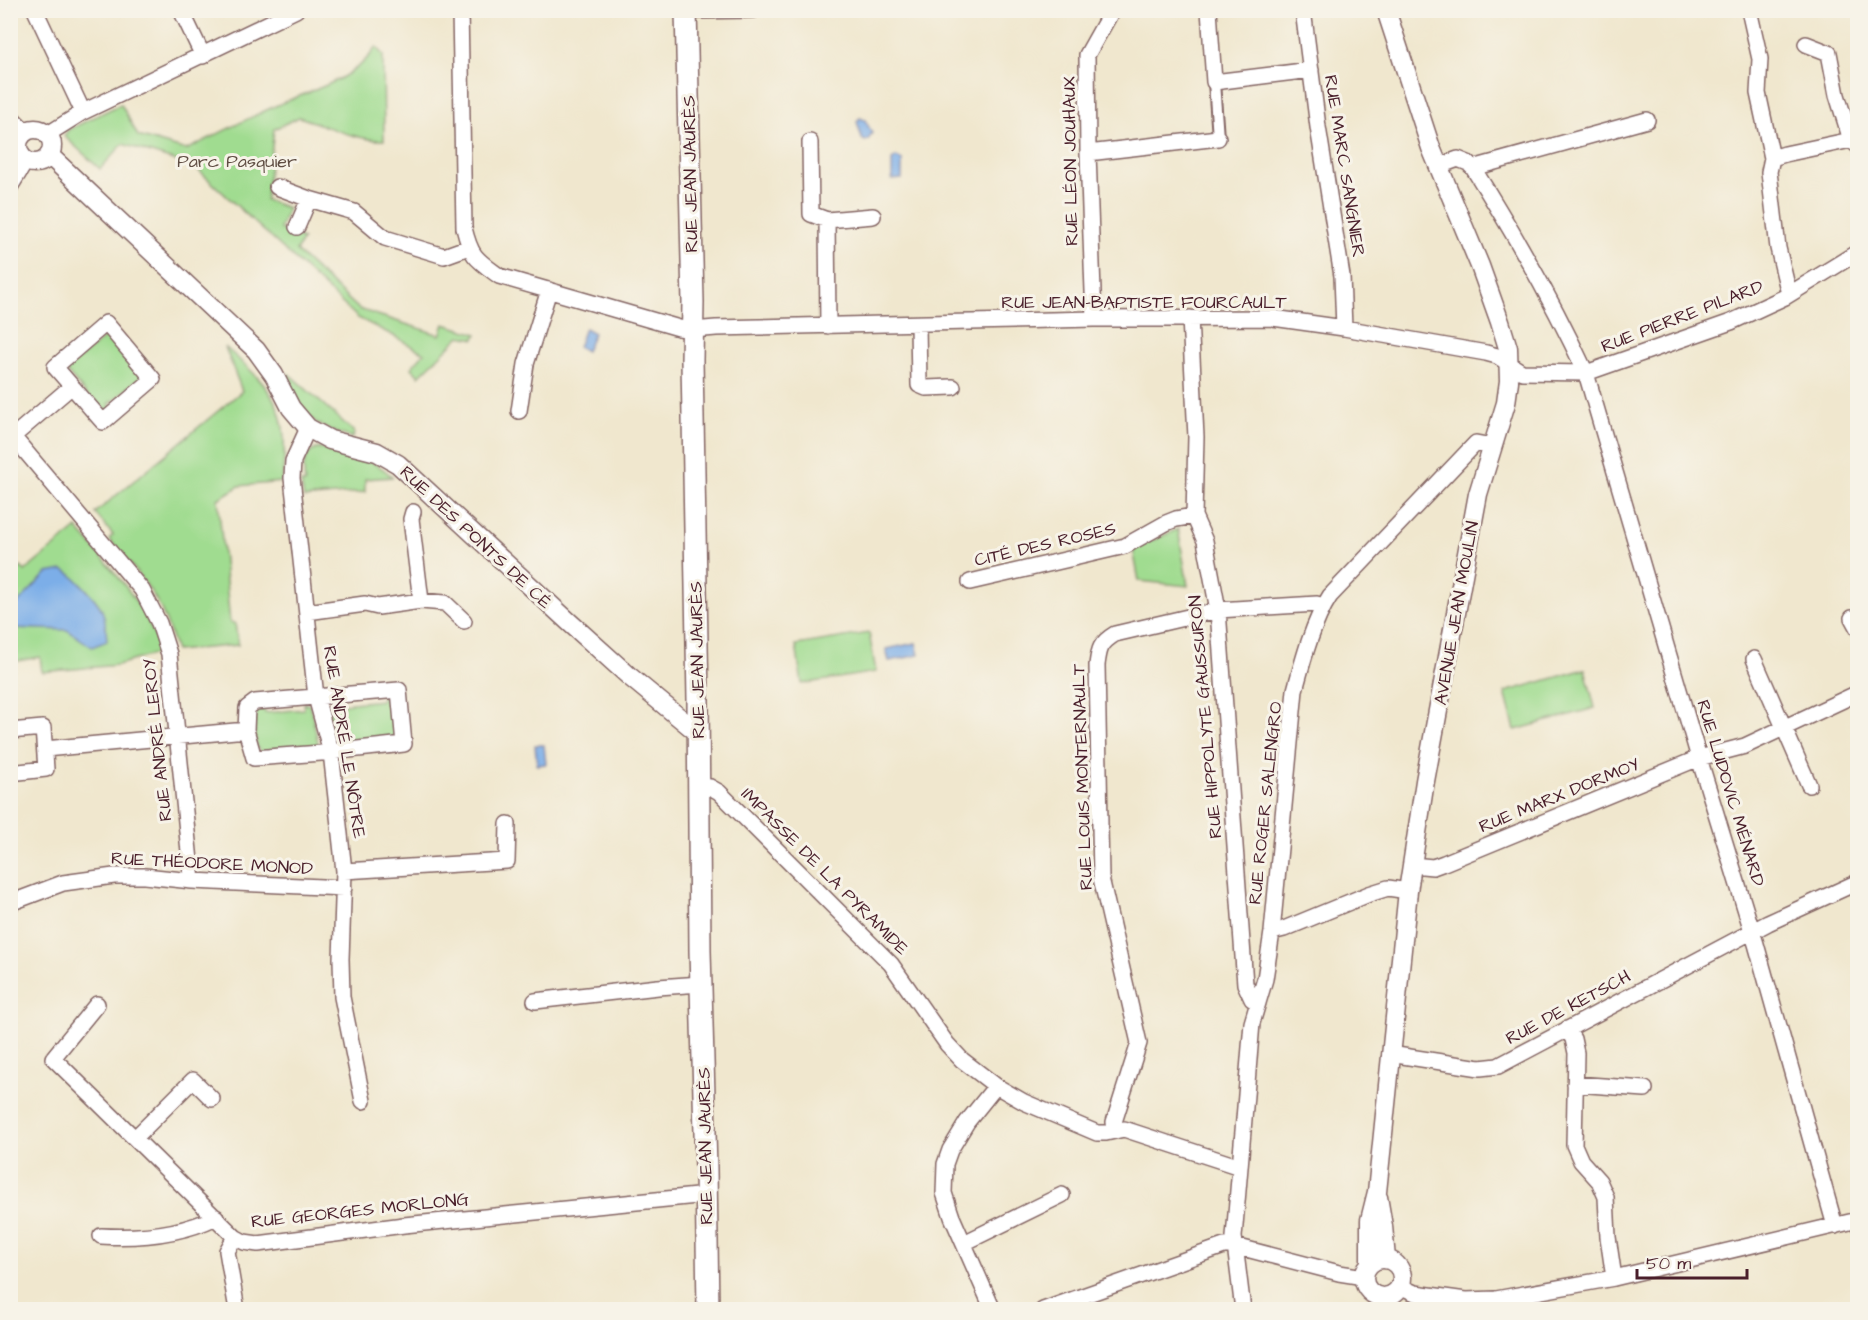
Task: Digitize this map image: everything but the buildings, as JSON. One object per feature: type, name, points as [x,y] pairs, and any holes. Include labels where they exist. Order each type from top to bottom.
[{"type":"main road","name":"RUE JEAN JAURÈS","points":[[686,11],[708,1310]]},
{"type":"street","points":[[35,10],[83,112]]},
{"type":"street","points":[[181,10],[203,56]]},
{"type":"street","points":[[48,134],[83,112],[296,10]]},
{"type":"street","points":[[277,187],[354,212],[385,238],[444,256],[469,247],[464,228],[460,10]]},
{"type":"street","points":[[686,11],[754,10]]},
{"type":"street","name":"RUE LÉON JOUHAUX","points":[[1094,319],[1087,55],[1114,10]]},
{"type":"street","points":[[1088,153],[1218,138],[1209,10]]},
{"type":"street","name":"RUE MARC SANGNIER","points":[[1303,10],[1342,276],[1344,328]]},
{"type":"street","name":"AVENUE JEAN MOULIN","points":[[1373,1267],[1383,1226],[1377,1192],[1408,891],[1425,781],[1478,494],[1506,403],[1509,381],[1508,348],[1500,322],[1431,148],[1386,10]]},
{"type":"street","points":[[1749,10],[1760,59],[1758,93],[1772,158],[1769,172],[1778,248],[1789,294]]},
{"type":"street","points":[[1772,158],[1854,143],[1837,96],[1829,52],[1806,44]]},
{"type":"street","points":[[1214,82],[1311,70]]},
{"type":"street","points":[[10,118],[24,132]]},
{"type":"street","points":[[1439,166],[1458,159],[1473,168],[1647,120]]},
{"type":"street","points":[[35,128],[48,134],[52,143],[49,155],[41,162],[26,161],[21,156],[18,144],[24,132],[35,128]]},
{"type":"street","points":[[810,142],[811,214],[827,220],[873,216]]},
{"type":"street","name":"RUE DES PONTS DE CÉ","points":[[49,155],[256,350],[274,375],[291,408],[308,428],[330,440],[377,452],[399,464],[612,660],[692,728],[698,729]]},
{"type":"street","points":[[10,187],[26,161]]},
{"type":"street","name":"RUE LUDOVIC MÉNARD","points":[[1473,168],[1496,203],[1568,334],[1586,373],[1752,932],[1836,1226]]},
{"type":"street","points":[[297,227],[309,199]]},
{"type":"street","points":[[827,220],[828,326]]},
{"type":"street","name":"RUE JEAN-BAPTISTE FOURCAULT","points":[[469,247],[475,257],[499,276],[679,328],[693,330],[1094,319],[1273,318],[1486,353],[1497,356],[1509,364]]},
{"type":"street","name":"RUE PIERRE PILARD","points":[[1509,364],[1522,372],[1586,373],[1731,322],[1789,294],[1857,252]]},
{"type":"street","points":[[519,411],[526,364],[549,290]]},
{"type":"street","name":"RUE HIPPOLYTE GAUSSURON","points":[[1190,318],[1196,437],[1194,516],[1205,542],[1218,610],[1245,984],[1252,999],[1258,1003]]},
{"type":"street","points":[[106,323],[153,379],[103,422],[72,386],[55,367],[106,323]]},
{"type":"street","points":[[918,324],[919,385],[926,388],[953,387]]},
{"type":"street","points":[[12,436],[72,386]]},
{"type":"street","name":"RUE ANDRÉ LE NÔTRE","points":[[308,428],[293,461],[292,478],[316,698],[331,752],[344,871],[342,997],[363,1101]]},
{"type":"street","name":"RUE ANDRÉ LEROY","points":[[12,436],[141,590],[159,623],[169,654],[192,881]]},
{"type":"street","name":"RUE ROGER SALENGRO","points":[[1243,1310],[1235,1231],[1252,1023],[1265,979],[1272,932],[1295,690],[1302,663],[1323,606],[1330,596],[1476,443],[1492,446]]},
{"type":"street","points":[[413,512],[411,519],[421,601]]},
{"type":"street","name":"CITÉ DES ROSES","points":[[970,582],[1125,546],[1166,523],[1194,516]]},
{"type":"street","points":[[307,612],[365,604],[378,607],[421,601],[445,603],[464,621]]},
{"type":"street","name":"RUE LOUIS MONTERNAULT","points":[[1115,1130],[1114,1122],[1140,1043],[1101,878],[1096,665],[1099,650],[1105,640],[1115,634],[1218,610],[1317,604],[1323,606]]},
{"type":"street","points":[[1754,659],[1809,785]]},
{"type":"street","points":[[399,690],[404,744],[254,758],[246,730],[247,708],[255,702],[316,698],[399,690]]},
{"type":"street","name":"RUE MARX DORMOY","points":[[1412,865],[1433,867],[1699,758],[1745,746],[1857,693]]},
{"type":"street","points":[[10,732],[43,728],[46,769],[10,773]]},
{"type":"street","points":[[45,749],[246,730]]},
{"type":"street","name":"IMPASSE DE LA PYRAMIDE","points":[[699,786],[710,787],[719,792],[815,886],[891,964],[947,1044],[962,1060],[996,1086],[1026,1103],[1097,1133],[1124,1129],[1240,1167]]},
{"type":"street","points":[[344,871],[507,861],[508,824]]},
{"type":"street","name":"RUE THÉODORE MONOD","points":[[10,903],[63,884],[114,876],[344,888]]},
{"type":"street","name":"RUE DE KETSCH","points":[[1390,1054],[1480,1068],[1498,1066],[1752,932],[1857,882]]},
{"type":"street","points":[[1272,932],[1388,888],[1408,891]]},
{"type":"street","points":[[535,1001],[701,984]]},
{"type":"street","name":"RUE GEORGES MORLONG","points":[[97,1004],[53,1058],[236,1237],[244,1242],[258,1245],[404,1225],[707,1195]]},
{"type":"street","points":[[1567,1029],[1575,1046],[1574,1145],[1581,1161],[1599,1181],[1606,1197],[1608,1237],[1614,1278]]},
{"type":"street","points":[[135,1138],[193,1080],[212,1099]]},
{"type":"street","points":[[1575,1084],[1645,1089]]},
{"type":"street","points":[[993,1310],[952,1217],[944,1193],[945,1164],[950,1150],[967,1122],[996,1086]]},
{"type":"street","points":[[964,1242],[1062,1196]]},
{"type":"street","points":[[101,1236],[126,1237],[197,1227],[216,1217]]},
{"type":"street","points":[[1400,1286],[1415,1293],[1466,1300],[1496,1299],[1614,1278],[1857,1220]]},
{"type":"street","points":[[236,1237],[227,1251],[237,1310]]},
{"type":"street","points":[[1043,1310],[1224,1246],[1235,1246],[1339,1273],[1392,1261],[1400,1269],[1400,1286],[1379,1303],[1375,1295],[1367,1288],[1373,1267]]},
{"type":"green space","name":"Parc Pasquier","points":[[376,47],[383,55],[384,140],[363,138],[299,117],[274,129],[266,200],[288,208],[280,229],[303,239],[296,251],[359,309],[440,335],[444,324],[477,334],[475,339],[460,336],[419,376],[411,368],[424,353],[358,318],[195,167],[123,144],[100,169],[64,136],[68,130],[121,104],[138,136],[186,150],[270,108],[334,82],[358,67]]},
{"type":"green space","points":[[105,332],[143,368],[143,383],[139,379],[109,404],[113,408],[101,411],[66,371],[66,366],[71,358],[75,362],[104,338],[101,333]]},
{"type":"green space","points":[[225,347],[257,377],[276,405],[284,437],[282,482],[239,486],[218,499],[230,623],[235,623],[238,645],[176,651],[165,618],[155,598],[109,539],[113,535],[95,513],[242,391]]},
{"type":"green space","points":[[289,374],[354,432],[353,438],[327,429],[309,417],[296,400],[283,376]]},
{"type":"green space","points":[[322,448],[369,461],[392,477],[365,479],[365,492],[304,498],[301,483],[305,483],[305,460],[315,449]]},
{"type":"green space","points":[[77,528],[114,571],[136,602],[146,617],[161,652],[118,665],[42,672],[40,657],[11,662],[11,576],[21,567],[25,571]]},
{"type":"green space","points":[[1178,529],[1188,586],[1139,581],[1133,549]]},
{"type":"green space","points":[[869,633],[876,672],[802,684],[796,645]]},
{"type":"green space","points":[[1585,669],[1595,708],[1515,730],[1505,692]]},
{"type":"green space","points":[[382,694],[392,696],[397,740],[388,738],[348,741],[348,747],[337,745],[334,741],[328,706],[333,700],[341,698],[343,704],[382,700]]},
{"type":"green space","points":[[304,703],[310,705],[318,748],[310,752],[309,746],[269,749],[266,755],[257,748],[254,720],[259,710],[263,707],[265,713],[304,709]]},
{"type":"water","points":[[860,118],[865,120],[872,133],[865,141],[862,139],[857,122]]},
{"type":"water","points":[[896,157],[902,160],[902,179],[892,180],[892,160]]},
{"type":"water","points":[[585,328],[594,333],[586,351],[578,347]]},
{"type":"water","points":[[63,570],[89,592],[101,608],[105,619],[107,641],[92,647],[67,630],[11,628],[11,610],[47,573]]},
{"type":"water","points":[[916,643],[919,655],[889,661],[886,649]]},
{"type":"water","points":[[535,745],[544,745],[546,764],[537,765]]}]
